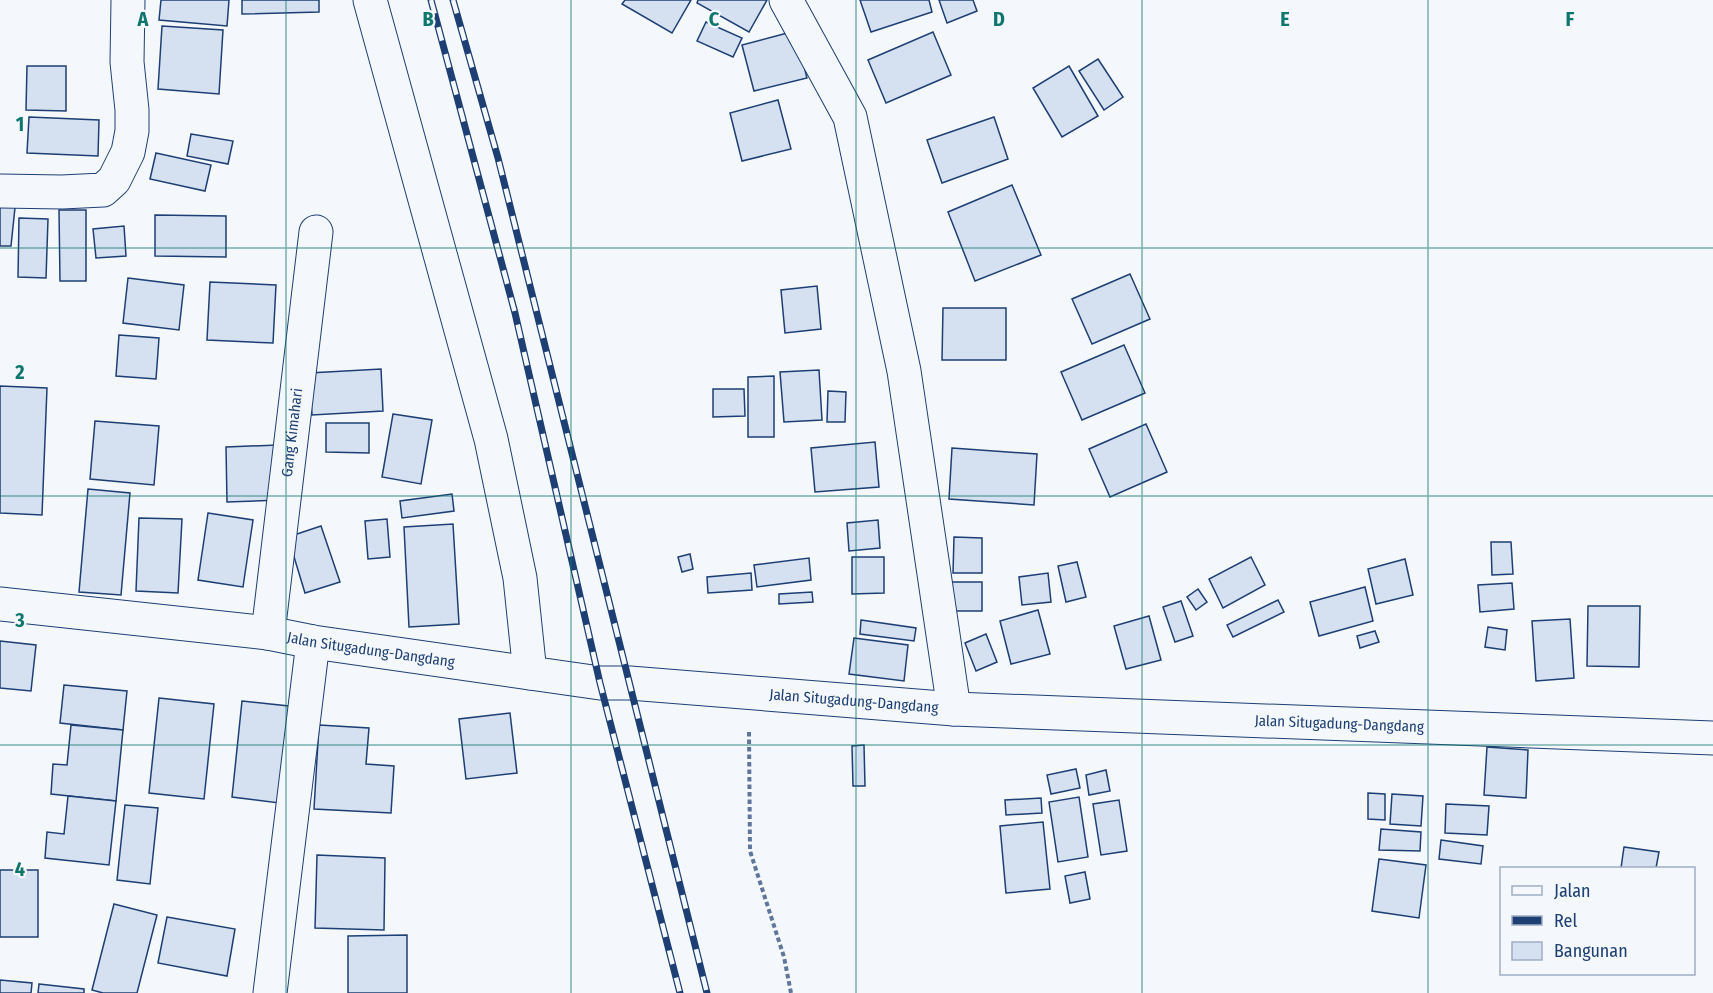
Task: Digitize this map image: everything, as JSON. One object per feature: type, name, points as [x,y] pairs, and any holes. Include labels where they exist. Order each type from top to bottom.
[{"type":"street","points":[[0,191],[103,190],[114,180],[128,152],[132,131],[127,62],[128,0]]},
{"type":"street","points":[[370,0],[491,439],[520,578],[530,673]]},
{"type":"street","points":[[786,0],[850,117],[904,371],[954,709]]},
{"type":"street","name":"Gang Kimahari","points":[[268,633],[316,232]]},
{"type":"street","name":"Jalan Situgadung-Dangdang","points":[[0,603],[268,633],[313,642],[600,683],[630,683],[954,709],[1713,738]]},
{"type":"street","points":[[270,993],[313,642]]},
{"type":"path","points":[[748,693],[750,851],[784,957],[791,993]]},
{"type":"building","points":[[161,0],[229,0],[227,26],[159,20]]},
{"type":"building","points":[[242,0],[319,0],[319,12],[242,14]]},
{"type":"building","points":[[625,0],[691,0],[672,33],[622,4]]},
{"type":"building","points":[[698,0],[767,0],[749,32],[697,3]]},
{"type":"building","points":[[860,0],[929,0],[932,12],[871,32]]},
{"type":"building","points":[[939,0],[973,0],[977,11],[947,23]]},
{"type":"building","points":[[706,22],[742,38],[733,57],[697,41]]},
{"type":"building","points":[[162,26],[223,30],[219,94],[158,89]]},
{"type":"building","points":[[795,31],[807,78],[754,91],[742,45]]},
{"type":"building","points":[[933,32],[951,75],[886,103],[868,60]]},
{"type":"building","points":[[1098,59],[1123,97],[1104,110],[1079,71]]},
{"type":"building","points":[[27,66],[66,66],[66,111],[26,110]]},
{"type":"building","points":[[1069,66],[1098,116],[1062,137],[1033,88]]},
{"type":"building","points":[[778,100],[791,149],[742,161],[730,113]]},
{"type":"building","points":[[29,117],[99,120],[98,156],[27,153]]},
{"type":"building","points":[[994,117],[1008,159],[942,183],[927,140]]},
{"type":"building","points":[[191,134],[233,141],[228,164],[187,156]]},
{"type":"building","points":[[156,153],[211,165],[205,191],[150,179]]},
{"type":"building","points":[[1012,185],[1041,255],[975,281],[948,212]]},
{"type":"building","points":[[0,197],[16,198],[11,246],[0,246]]},
{"type":"building","points":[[59,210],[86,210],[86,281],[60,281]]},
{"type":"building","points":[[155,215],[226,216],[226,257],[155,256]]},
{"type":"building","points":[[19,218],[48,219],[46,278],[18,277]]},
{"type":"building","points":[[124,226],[126,256],[96,258],[93,229]]},
{"type":"building","points":[[1130,274],[1150,319],[1092,344],[1072,299]]},
{"type":"building","points":[[128,278],[184,285],[179,330],[123,323]]},
{"type":"building","points":[[210,282],[276,285],[273,343],[207,340]]},
{"type":"building","points":[[817,286],[821,329],[785,333],[781,290]]},
{"type":"building","points":[[943,308],[1006,308],[1006,360],[942,360]]},
{"type":"building","points":[[119,335],[159,338],[156,379],[116,376]]},
{"type":"building","points":[[1124,345],[1145,393],[1082,420],[1061,372]]},
{"type":"building","points":[[381,369],[383,411],[312,415],[309,373]]},
{"type":"building","points":[[819,370],[822,420],[784,422],[780,372]]},
{"type":"building","points":[[774,376],[774,437],[748,437],[748,377]]},
{"type":"building","points":[[0,386],[47,388],[42,515],[0,513]]},
{"type":"building","points":[[713,389],[744,389],[745,416],[713,417]]},
{"type":"building","points":[[828,391],[846,392],[845,422],[827,422]]},
{"type":"building","points":[[393,414],[432,420],[421,484],[382,477]]},
{"type":"building","points":[[95,421],[159,426],[154,485],[90,479]]},
{"type":"building","points":[[326,423],[369,423],[369,453],[326,452]]},
{"type":"building","points":[[1146,424],[1167,472],[1110,497],[1089,449]]},
{"type":"building","points":[[875,442],[879,487],[815,492],[811,448]]},
{"type":"building","points":[[278,445],[280,500],[227,502],[226,447]]},
{"type":"building","points":[[952,448],[1037,454],[1034,505],[949,499]]},
{"type":"building","points":[[88,489],[130,493],[121,595],[79,592]]},
{"type":"building","points":[[452,494],[454,511],[402,518],[400,501]]},
{"type":"building","points":[[208,513],[253,520],[243,587],[198,580]]},
{"type":"building","points":[[139,518],[182,519],[178,593],[136,591]]},
{"type":"building","points":[[387,519],[390,557],[368,559],[365,521]]},
{"type":"building","points":[[878,520],[880,548],[849,551],[847,523]]},
{"type":"building","points":[[453,524],[459,624],[409,627],[404,527]]},
{"type":"building","points":[[321,526],[340,582],[305,593],[288,537]]},
{"type":"building","points":[[954,537],[982,538],[982,573],[953,573]]},
{"type":"building","points":[[1491,542],[1511,542],[1513,574],[1492,575]]},
{"type":"building","points":[[690,554],[693,569],[682,572],[678,557]]},
{"type":"building","points":[[852,557],[884,557],[884,593],[852,594]]},
{"type":"building","points":[[1251,557],[1265,585],[1223,608],[1209,579]]},
{"type":"building","points":[[809,558],[811,580],[757,587],[754,565]]},
{"type":"building","points":[[1405,559],[1413,595],[1376,604],[1368,569]]},
{"type":"building","points":[[1077,562],[1086,597],[1066,602],[1058,566]]},
{"type":"building","points":[[751,573],[752,590],[708,593],[707,577]]},
{"type":"building","points":[[1048,573],[1051,602],[1022,605],[1019,577]]},
{"type":"building","points":[[946,582],[982,582],[982,611],[945,611]]},
{"type":"building","points":[[1512,583],[1514,609],[1480,612],[1478,585]]},
{"type":"building","points":[[1365,587],[1373,621],[1319,636],[1310,602]]},
{"type":"building","points":[[1198,589],[1207,602],[1196,610],[1187,597]]},
{"type":"building","points":[[812,592],[813,602],[779,604],[779,594]]},
{"type":"building","points":[[1278,600],[1284,612],[1233,637],[1227,625]]},
{"type":"building","points":[[1181,601],[1193,636],[1175,642],[1163,607]]},
{"type":"building","points":[[1588,606],[1640,606],[1639,667],[1587,666]]},
{"type":"building","points":[[1038,610],[1050,654],[1011,664],[1000,621]]},
{"type":"building","points":[[1149,616],[1161,660],[1126,669],[1114,626]]},
{"type":"building","points":[[1570,619],[1574,678],[1536,681],[1532,621]]},
{"type":"building","points":[[861,620],[916,628],[914,641],[860,634]]},
{"type":"building","points":[[1488,627],[1507,630],[1505,650],[1485,647]]},
{"type":"building","points":[[1375,631],[1379,642],[1360,648],[1357,636]]},
{"type":"building","points":[[986,634],[997,662],[976,671],[965,643]]},
{"type":"building","points":[[854,638],[908,645],[904,681],[849,674]]},
{"type":"building","points":[[0,641],[36,645],[31,691],[0,688]]},
{"type":"building","points":[[64,685],[127,691],[123,730],[60,723]]},
{"type":"building","points":[[159,698],[214,704],[204,799],[149,793]]},
{"type":"building","points":[[242,701],[298,707],[287,804],[232,797]]},
{"type":"building","points":[[510,713],[517,773],[466,779],[459,719]]},
{"type":"building","points":[[71,725],[123,730],[116,801],[51,794],[53,764],[67,765]]},
{"type":"building","points":[[319,725],[369,728],[366,764],[394,766],[391,813],[314,809]]},
{"type":"building","points":[[864,745],[865,786],[853,786],[852,746]]},
{"type":"building","points":[[1487,747],[1528,750],[1526,798],[1484,795]]},
{"type":"building","points":[[1076,769],[1080,788],[1051,794],[1047,775]]},
{"type":"building","points":[[1106,770],[1110,791],[1089,795],[1086,775]]},
{"type":"building","points":[[1368,793],[1385,794],[1385,820],[1368,819]]},
{"type":"building","points":[[1392,794],[1423,796],[1421,826],[1390,824]]},
{"type":"building","points":[[68,796],[116,801],[109,865],[45,858],[47,832],[64,834]]},
{"type":"building","points":[[1079,797],[1088,857],[1058,862],[1049,802]]},
{"type":"building","points":[[1041,798],[1042,813],[1006,815],[1005,800]]},
{"type":"building","points":[[1119,800],[1127,851],[1101,855],[1093,804]]},
{"type":"building","points":[[1446,804],[1489,806],[1487,835],[1445,833]]},
{"type":"building","points":[[125,805],[158,808],[150,884],[117,880]]},
{"type":"building","points":[[1043,822],[1050,889],[1006,893],[1000,826]]},
{"type":"building","points":[[1381,829],[1421,832],[1420,851],[1379,850]]},
{"type":"building","points":[[1441,840],[1483,846],[1481,864],[1439,859]]},
{"type":"building","points":[[1624,847],[1659,852],[1656,867],[1621,867]]},
{"type":"building","points":[[317,855],[385,858],[384,930],[315,928]]},
{"type":"building","points":[[1379,859],[1426,865],[1419,918],[1372,911]]},
{"type":"building","points":[[0,870],[38,870],[38,937],[0,937]]},
{"type":"building","points":[[1085,872],[1090,899],[1070,903],[1065,876]]},
{"type":"building","points":[[114,904],[157,915],[137,993],[103,993],[92,990]]},
{"type":"building","points":[[167,917],[235,929],[227,976],[158,963]]},
{"type":"building","points":[[407,935],[407,993],[348,993],[348,936]]},
{"type":"building","points":[[0,980],[32,983],[31,993],[0,993]]},
{"type":"building","points":[[39,984],[84,989],[84,993],[38,993]]},
{"type":"railway","points":[[431,0],[515,313],[600,683],[680,993]]},
{"type":"railway","points":[[453,0],[498,158],[707,993]]}]
